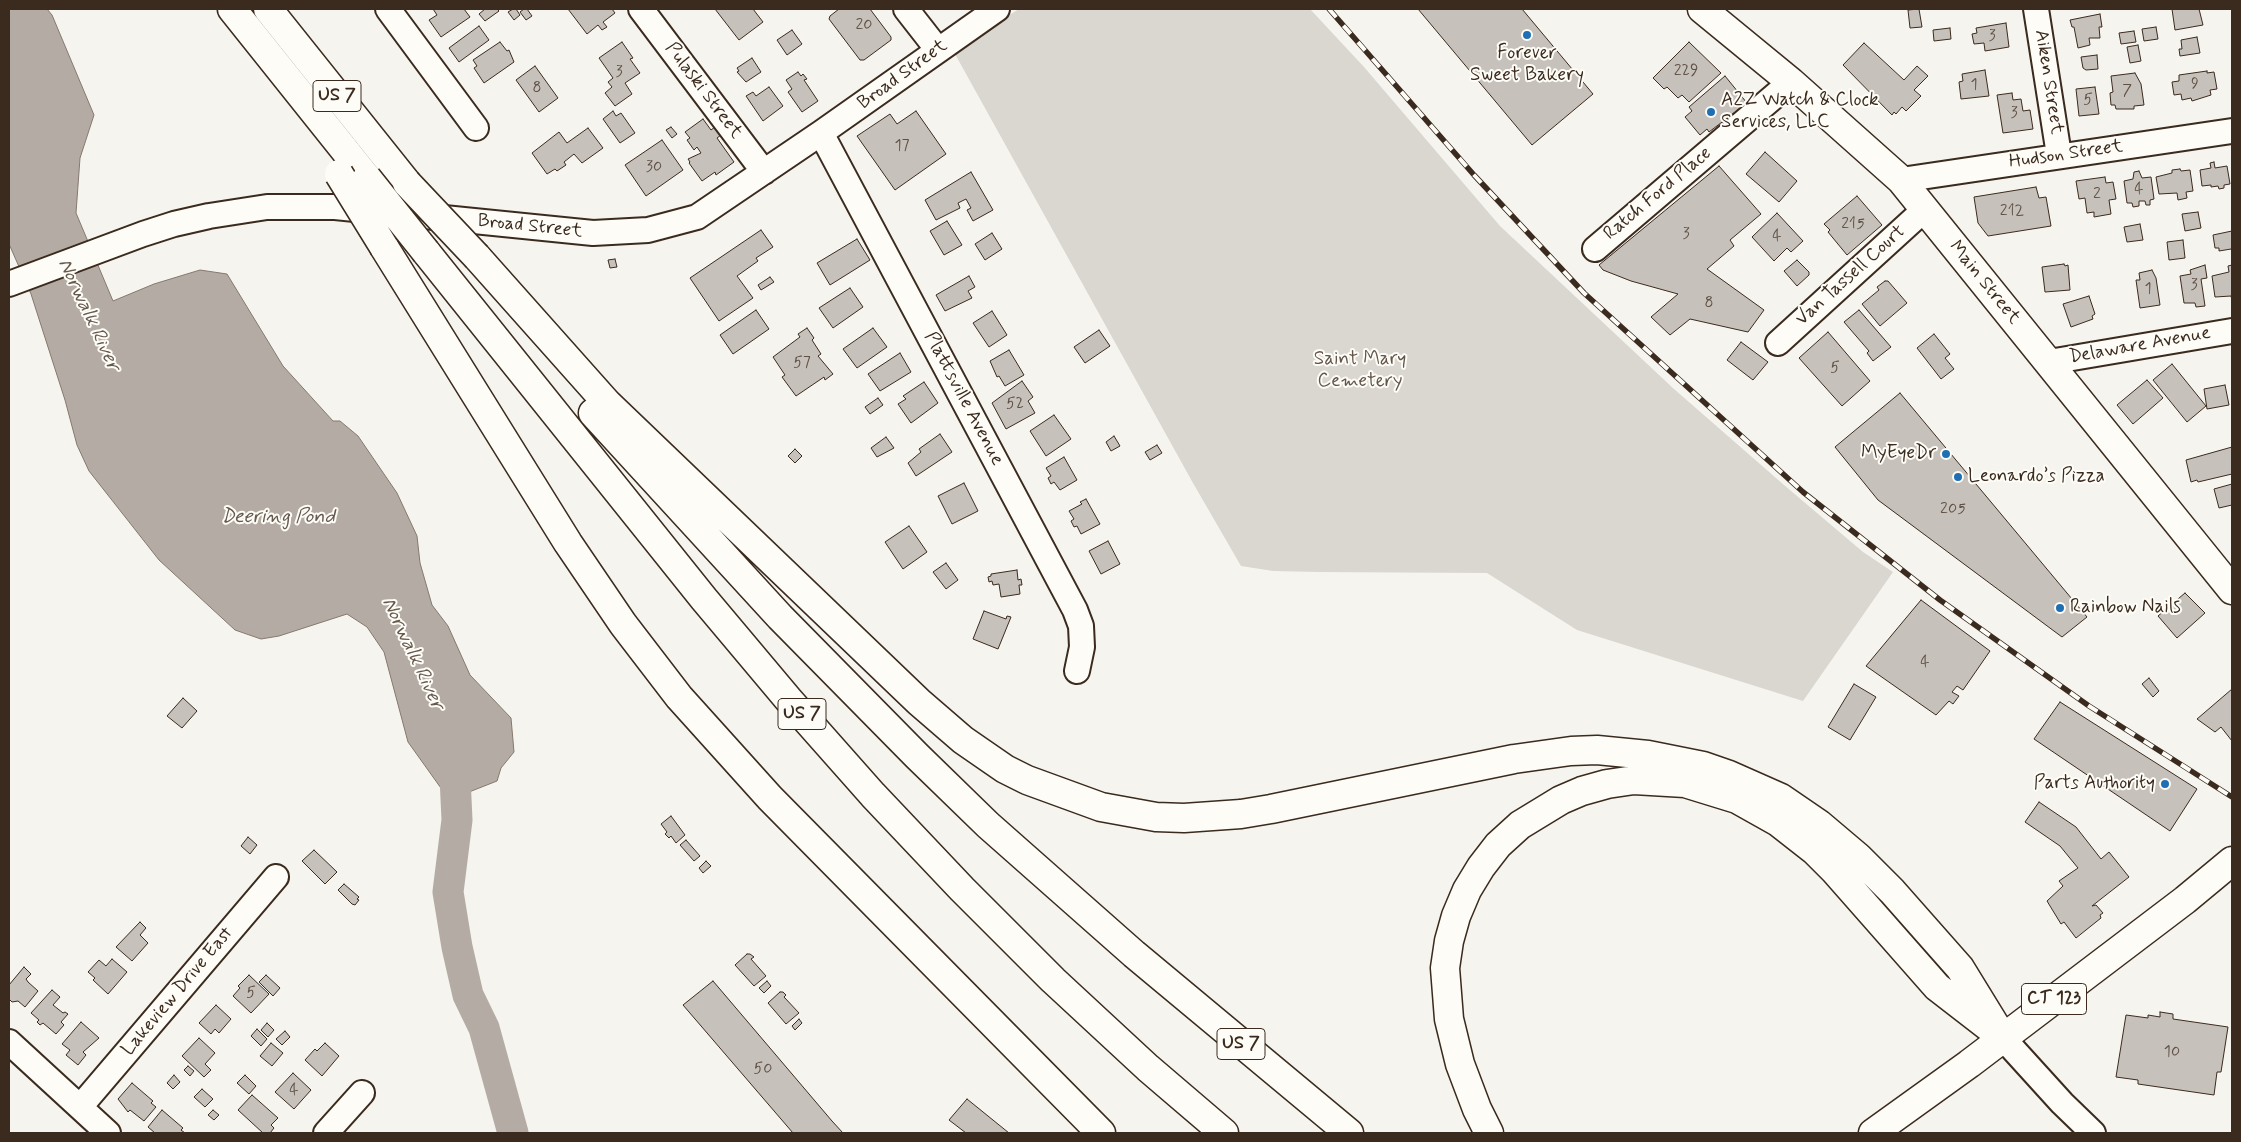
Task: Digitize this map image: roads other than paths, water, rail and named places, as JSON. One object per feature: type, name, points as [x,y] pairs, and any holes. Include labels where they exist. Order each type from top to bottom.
[{"type":"main road","points":[[214,9],[296,112],[340,174],[568,543],[623,624],[679,697],[777,806],[1102,1133]]},
{"type":"main road","name":"US 7","points":[[232,9],[704,599],[843,761],[1007,935],[1100,1025],[1224,1133]]},
{"type":"main road","name":"US 7","points":[[268,9],[407,183],[472,257],[582,400],[780,617],[988,825],[1134,954],[1349,1133]]},
{"type":"main road","name":"Main Street","points":[[1706,10],[1791,82],[1901,180],[2232,590]]},
{"type":"main road","points":[[472,257],[587,382],[941,722],[985,756],[1019,776],[1049,790],[1101,807],[1138,814],[1184,818],[1241,814],[1271,809],[1514,759],[1571,751],[1597,750],[1648,755],[1702,766],[1729,775],[1781,798],[1818,824],[1858,857],[1892,891],[1960,968],[2003,1038]]},
{"type":"main road","points":[[1489,1133],[1465,1079],[1449,1019],[1445,968],[1449,941],[1456,916],[1467,890],[1481,867],[1498,845],[1520,825],[1561,800],[1582,790],[1607,784],[1634,780],[1685,782],[1737,799],[1778,822],[1834,870],[1937,988],[2003,1038]]},
{"type":"main road","name":"CT 123","points":[[1873,1133],[2003,1038],[2185,900],[2232,861]]},
{"type":"street","points":[[388,9],[476,128]]},
{"type":"street","name":"Pulaski Street","points":[[641,9],[764,172]]},
{"type":"street","points":[[906,9],[938,50]]},
{"type":"street","name":"Broad Street","points":[[11,284],[143,234],[208,216],[266,207],[336,207],[593,233],[648,230],[697,217],[822,133],[996,9]]},
{"type":"street","name":"Aiken Street","points":[[2036,9],[2059,155]]},
{"type":"street","name":"Ratch Ford Place","points":[[1595,249],[1791,82]]},
{"type":"street","name":"Hudson Street","points":[[1901,180],[2059,155],[2232,131]]},
{"type":"street","name":"Plattsville Avenue","points":[[822,133],[1075,610],[1081,626],[1082,647],[1077,671]]},
{"type":"street","name":"Van Tassell Court","points":[[1778,342],[1924,210]]},
{"type":"street","name":"Delaware Avenue","points":[[2049,362],[2232,331]]},
{"type":"street","name":"Lakeview Drive East","points":[[80,1107],[276,877]]},
{"type":"street","points":[[2003,1038],[2062,1103],[2093,1133]]},
{"type":"street","points":[[9,1042],[108,1133]]},
{"type":"street","points":[[326,1133],[362,1093]]},
{"type":"water","name":"Deering Pond","points":[[9,9],[47,9],[52,15],[94,115],[80,158],[76,213],[113,301],[154,284],[200,270],[227,274],[283,366],[333,421],[340,421],[358,436],[397,493],[417,536],[420,563],[432,605],[448,626],[470,675],[511,718],[514,752],[501,768],[497,781],[469,792],[467,803],[457,820],[444,814],[443,791],[408,742],[384,652],[367,627],[347,614],[279,636],[261,639],[235,630],[159,560],[89,471],[77,445],[65,400],[31,294],[9,244]]},
{"type":"waterway","name":"Norwalk River","points":[[455,777],[457,820],[448,892],[457,947],[468,995],[484,1028],[513,1133]]},
{"type":"railway","points":[[1329,9],[1474,175],[1584,293],[1803,492],[1940,600],[2089,706],[2232,797]]},
{"type":"place","name":"Forever Sweet Bakery","points":[[1527,35]]},
{"type":"place","name":"A2Z Watch & Clock Services, LLC","points":[[1711,112]]},
{"type":"place","name":"MyEyeDr","points":[[1946,454]]},
{"type":"place","name":"Leonardo’s Pizza","points":[[1958,477]]},
{"type":"place","name":"Rainbow Nails","points":[[2060,608]]},
{"type":"place","name":"Parts Authority","points":[[2165,784]]},
{"type":"park label","name":"Saint Mary Cemetery","points":[[1360,371]]}]
